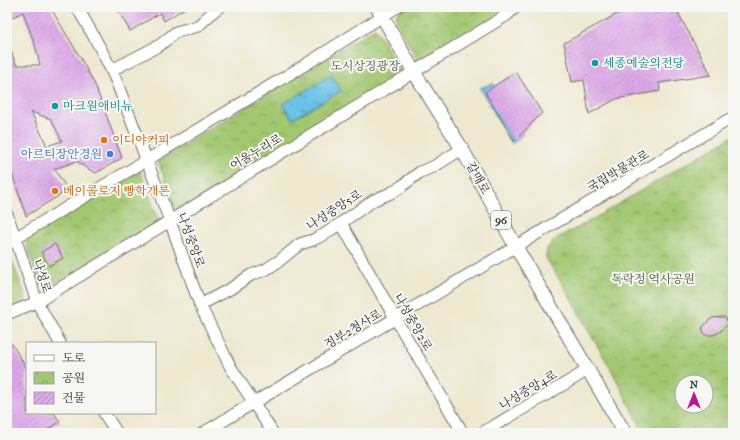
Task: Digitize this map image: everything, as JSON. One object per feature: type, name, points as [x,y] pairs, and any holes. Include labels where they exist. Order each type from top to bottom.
[{"type":"main road","name":"갈매로","points":[[380,11],[414,72],[462,149],[516,247],[625,433]]},
{"type":"street","name":"나성중앙로","points":[[77,7],[112,70],[170,221],[200,305],[230,366],[273,433]]},
{"type":"street","points":[[112,70],[160,44],[176,32],[198,26],[220,7]]},
{"type":"street","points":[[11,241],[313,60],[380,11],[397,7]]},
{"type":"street","name":"어울누리로","points":[[7,314],[36,302],[507,15],[516,7]]},
{"type":"street","name":"국립박물관로","points":[[516,247],[733,117]]},
{"type":"street","name":"나성중앙5로","points":[[200,305],[230,289],[251,275],[265,270],[300,244],[325,234],[374,200],[391,193],[420,172],[433,167],[462,149]]},
{"type":"street","name":"나성로","points":[[7,214],[11,241],[36,302],[59,342]]},
{"type":"street","name":"나성중앙2로","points":[[341,223],[463,433]]},
{"type":"street","name":"정부2청사로","points":[[203,433],[516,247]]},
{"type":"street","name":"나성중앙4로","points":[[482,433],[588,370]]},
{"type":"street","points":[[105,414],[117,433]]},
{"type":"green space","name":"도시상징광장","points":[[407,7],[512,7],[434,56],[417,59],[396,21],[397,13]]},
{"type":"green space","name":"도시상징광장","points":[[375,28],[403,75],[177,213],[158,161]]},
{"type":"green space","name":"독락정 역사공원","points":[[733,136],[733,433],[644,433],[612,371],[568,293],[546,258],[547,248],[557,238],[583,225]]},
{"type":"green space","points":[[140,170],[159,222],[52,285],[40,286],[26,242],[38,227]]},
{"type":"green space","points":[[7,256],[11,259],[26,297],[25,301],[7,310]]},
{"type":"water","points":[[332,75],[341,91],[292,119],[283,104]]},
{"type":"water","points":[[493,83],[523,134],[512,144],[480,88]]},
{"type":"building","name":"마크원애비뉴","points":[[7,7],[50,7],[95,85],[122,158],[96,173],[77,161],[54,169],[68,190],[26,216],[7,158],[7,40],[16,65],[40,65],[35,45],[23,12],[7,20]],"holes":[[[31,112],[51,119],[62,141],[47,146]]]},
{"type":"building","points":[[116,7],[138,7],[140,9],[143,7],[187,7],[164,21],[160,13],[130,31]]},
{"type":"building","points":[[630,7],[675,7],[711,75],[659,83],[660,91],[616,99],[589,114],[584,80],[572,82],[564,43]]},
{"type":"building","points":[[516,72],[542,113],[514,141],[485,92]]},
{"type":"building","points":[[55,244],[63,258],[49,266],[41,252]]},
{"type":"building","points":[[725,317],[729,323],[716,334],[705,335],[702,328],[708,321],[713,318]]},
{"type":"building","points":[[12,344],[26,367],[26,414],[55,414],[60,422],[42,433],[7,433],[7,346]]},
{"type":"place","name":"세종예술의전당","points":[[595,63]]},
{"type":"place","name":"마크원애비뉴","points":[[55,106]]},
{"type":"place","name":"이디야커피","points":[[104,140]]},
{"type":"place","name":"아르티장안경원","points":[[110,154]]},
{"type":"place","name":"베이콜로지 빵학개론","points":[[55,191]]}]
